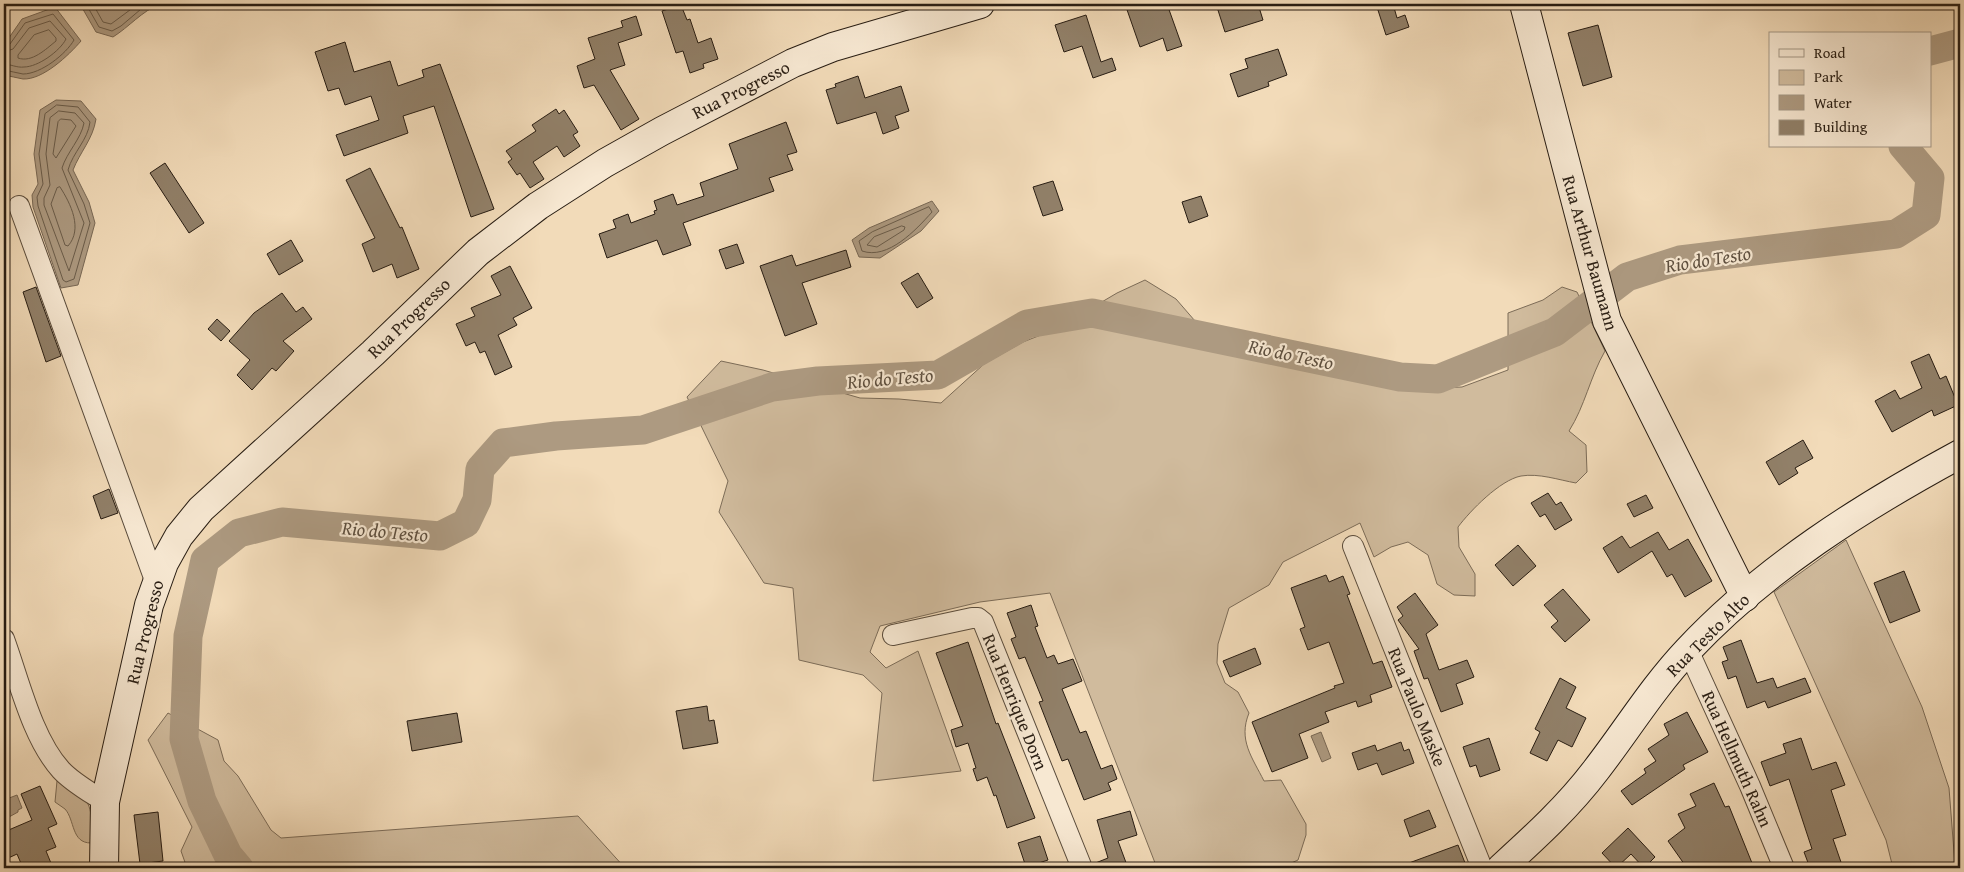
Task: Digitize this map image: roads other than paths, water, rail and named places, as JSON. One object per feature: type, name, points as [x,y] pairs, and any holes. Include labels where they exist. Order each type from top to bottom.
[{"type":"street","name":"Rua Progresso","points":[[104,868],[105,802],[156,582],[179,536],[202,509],[366,360],[478,252],[538,206],[646,140],[793,63],[832,47],[980,4]]},
{"type":"street","name":"Rua Arthur Baumann","points":[[1524,4],[1607,321],[1745,597]]},
{"type":"street","points":[[19,206],[156,582]]},
{"type":"street","name":"Rua Testo Alto","points":[[1501,868],[1574,797],[1688,650],[1745,597],[1814,543],[1859,512],[1960,454]]},
{"type":"street","name":"Rua Paulo Maske","points":[[1353,546],[1482,868]]},
{"type":"street","name":"Rua Henrique Dorn","points":[[893,635],[972,618],[978,618],[983,622],[1082,868]]},
{"type":"street","points":[[4,640],[38,733],[49,754],[62,771],[81,787],[105,802]]},
{"type":"street","name":"Rua Hellmuth Rahn","points":[[1688,650],[1758,804],[1784,868]]},
{"type":"water","points":[[80,4],[160,4],[147,11],[113,37],[96,32]]},
{"type":"water","points":[[55,7],[81,41],[55,66],[39,75],[23,79],[4,75],[4,45],[22,19]]},
{"type":"water","points":[[56,100],[81,101],[96,119],[92,133],[73,170],[89,202],[95,223],[78,285],[61,288],[33,207],[32,195],[38,184],[34,154],[40,110]]},
{"type":"water","points":[[932,201],[939,211],[921,231],[880,258],[859,257],[852,240],[869,228]]},
{"type":"water","points":[[1321,732],[1331,758],[1322,762],[1311,736]]},
{"type":"water","points":[[17,795],[22,808],[9,817],[7,811],[4,812],[4,800]]},
{"type":"waterway","name":"Rio do Testo","points":[[1932,50],[1960,43]]},
{"type":"waterway","name":"Rio do Testo","points":[[239,868],[228,855],[202,801],[184,739],[188,636],[205,560],[239,533],[282,522],[440,536],[466,523],[477,500],[480,469],[503,443],[556,436],[643,430],[772,387],[818,381],[938,375],[1027,324],[1092,313],[1400,377],[1438,379],[1555,332],[1627,277],[1680,260],[1896,234],[1926,215],[1930,178],[1905,148]]}]
